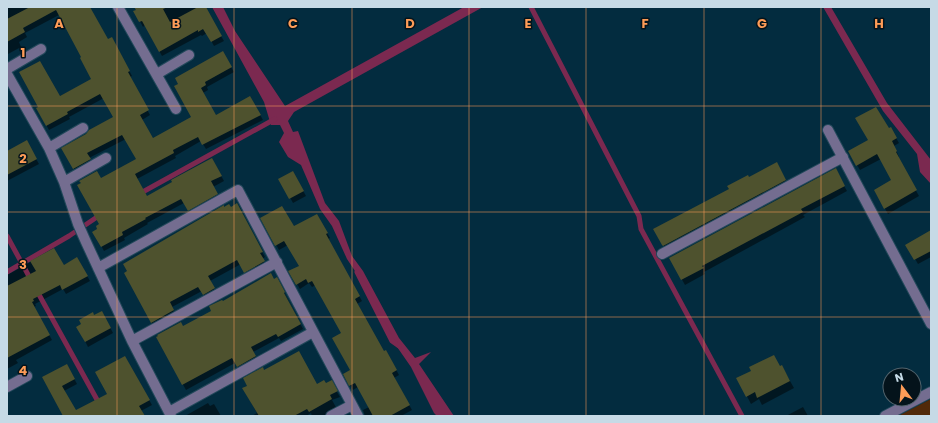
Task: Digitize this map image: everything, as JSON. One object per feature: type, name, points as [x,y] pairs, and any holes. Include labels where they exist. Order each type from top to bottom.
[{"type":"street","points":[[118,7],[176,109]]},
{"type":"street","points":[[41,49],[8,76],[49,148],[64,182],[82,235],[132,341],[170,414],[313,332]]},
{"type":"street","points":[[157,74],[189,55]]},
{"type":"street","points":[[49,148],[83,128]]},
{"type":"street","points":[[828,130],[931,324]]},
{"type":"street","points":[[662,254],[843,157]]},
{"type":"street","points":[[64,182],[106,158]]},
{"type":"street","points":[[98,268],[238,190],[358,416]]},
{"type":"street","points":[[132,341],[277,262]]},
{"type":"street","points":[[7,387],[27,376]]},
{"type":"street","points":[[885,416],[931,392]]},
{"type":"street","points":[[331,416],[352,405]]},
{"type":"shaded area","points":[[212,7],[223,7],[235,31],[285,106],[464,7],[483,7],[294,112],[288,121],[293,132],[298,131],[325,203],[339,221],[352,256],[363,271],[399,338],[415,358],[431,352],[419,364],[454,416],[437,416],[434,413],[411,367],[395,344],[361,280],[347,259],[332,226],[320,209],[301,165],[288,157],[279,142],[284,133],[280,125],[271,125],[264,102]]},
{"type":"shaded area","points":[[823,7],[831,7],[887,103],[931,160],[931,184],[920,172],[917,154],[883,111]]},
{"type":"shaded area","points":[[931,399],[931,416],[898,416],[915,407],[922,407],[922,404]]},
{"type":"building","points":[[30,7],[90,7],[108,39],[112,37],[130,71],[128,72],[149,110],[140,115],[153,138],[191,117],[174,86],[178,84],[175,78],[223,51],[232,67],[205,82],[206,85],[201,88],[216,115],[250,96],[261,115],[202,145],[198,137],[173,150],[174,153],[135,174],[147,196],[172,182],[171,180],[212,158],[222,176],[211,181],[218,194],[188,211],[181,199],[145,218],[146,219],[122,232],[123,235],[101,247],[92,232],[97,229],[96,226],[99,224],[77,185],[81,183],[79,181],[97,171],[101,178],[136,159],[122,135],[87,153],[91,159],[73,169],[61,148],[113,117],[100,94],[67,112],[68,114],[46,126],[36,108],[38,107],[19,72],[40,61],[60,96],[91,79],[56,10],[23,28],[25,32],[7,42],[7,19]]},
{"type":"building","points":[[134,7],[168,7],[163,9],[170,22],[198,7],[206,7],[222,36],[211,42],[203,29],[198,32],[198,30],[159,52],[142,21],[139,22],[133,11],[136,10]]},
{"type":"building","points":[[876,107],[889,128],[891,127],[897,138],[892,141],[897,151],[896,152],[917,190],[884,209],[874,190],[891,180],[877,154],[856,166],[848,151],[868,140],[855,118]]},
{"type":"building","points":[[27,140],[37,159],[7,175],[7,151]]},
{"type":"building","points":[[777,162],[786,180],[663,246],[662,245],[653,229],[729,189],[727,186],[748,175],[749,177]]},
{"type":"building","points":[[836,168],[845,186],[801,209],[803,212],[702,266],[704,268],[681,280],[669,258]]},
{"type":"building","points":[[293,171],[304,191],[289,199],[278,179]]},
{"type":"building","points":[[237,203],[263,252],[260,253],[265,261],[244,273],[237,260],[208,276],[215,288],[203,295],[198,287],[170,302],[174,310],[151,323],[124,273],[127,271],[123,264],[224,205],[224,207],[229,204],[231,207]]},
{"type":"building","points":[[282,206],[294,226],[317,214],[328,233],[326,234],[360,296],[355,299],[384,351],[386,350],[397,370],[392,373],[410,405],[390,416],[373,416],[355,383],[349,386],[343,374],[350,370],[332,338],[341,333],[312,281],[308,283],[306,279],[296,285],[288,271],[299,266],[284,241],[275,246],[260,218]]},
{"type":"building","points":[[931,230],[931,251],[914,260],[905,245]]},
{"type":"building","points":[[54,248],[64,265],[77,257],[88,276],[62,290],[60,285],[33,299],[34,301],[32,302],[50,335],[7,358],[7,286],[36,271],[30,261]]},
{"type":"building","points":[[271,273],[274,279],[277,277],[301,324],[278,337],[276,334],[251,347],[256,356],[237,367],[232,358],[182,385],[156,337],[158,336],[157,335],[181,322],[183,326],[211,311],[209,306],[222,300],[223,301]]},
{"type":"building","points":[[102,311],[111,328],[85,342],[76,327],[81,324],[79,320],[93,312],[94,315]]},
{"type":"building","points":[[299,351],[317,384],[324,380],[326,383],[332,380],[338,391],[330,395],[332,399],[309,412],[307,409],[294,416],[259,416],[242,388],[247,386],[243,378],[263,367],[264,370]]},
{"type":"building","points":[[774,355],[780,366],[782,365],[790,381],[757,398],[755,392],[746,397],[736,378],[751,371],[749,367]]},
{"type":"building","points":[[125,356],[150,400],[139,406],[145,416],[63,416],[42,377],[67,364],[75,379],[62,386],[76,410],[107,394],[95,372]]},
{"type":"waterway","points":[[531,7],[639,216],[641,229],[742,416]]},
{"type":"waterway","points":[[139,194],[275,119]]},
{"type":"waterway","points":[[7,272],[69,236],[100,215]]},
{"type":"waterway","points":[[7,236],[31,280]]},
{"type":"waterway","points":[[357,272],[392,341],[399,346]]},
{"type":"waterway","points":[[37,291],[106,416]]}]
